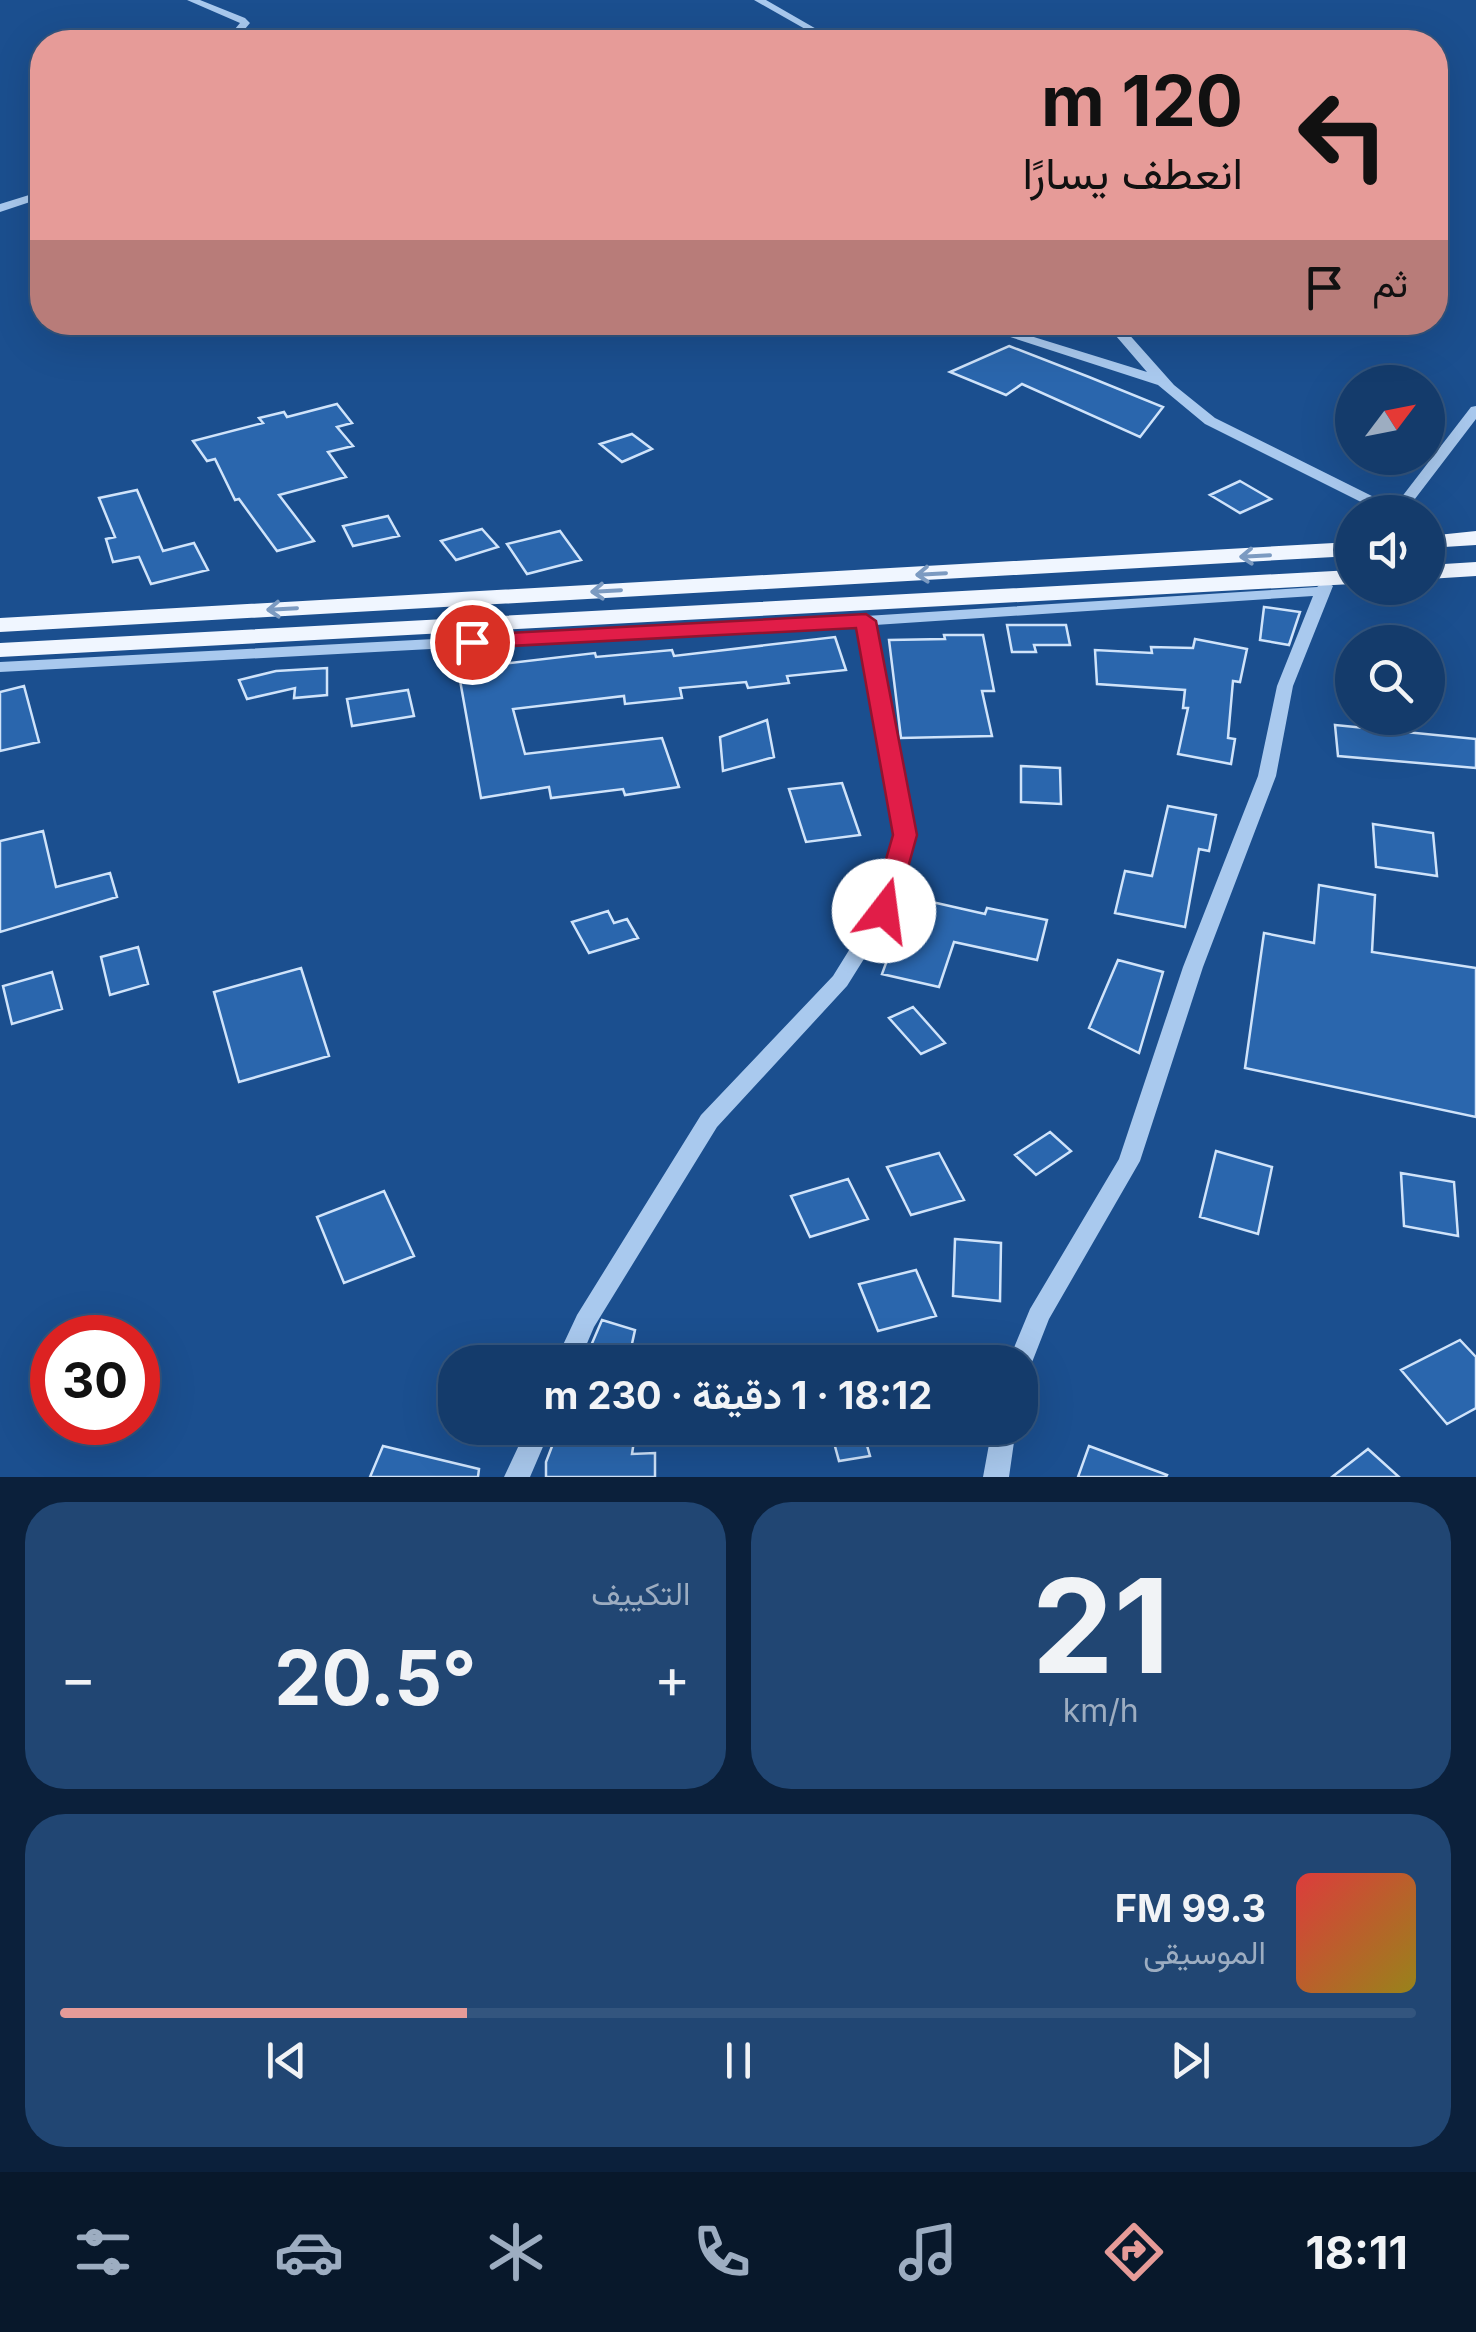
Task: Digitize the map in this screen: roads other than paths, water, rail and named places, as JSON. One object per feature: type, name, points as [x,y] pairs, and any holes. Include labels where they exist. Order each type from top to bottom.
[{"type":"main road","points":[[1445,541],[1476,538]]},
{"type":"main road","points":[[0,624],[1335,550]]},
{"type":"main road","points":[[1445,571],[1476,569]]},
{"type":"main road","points":[[0,650],[1335,582]]},
{"type":"street","points":[[192,0],[242,20],[245,24],[240,30]]},
{"type":"street","points":[[759,0],[813,30]]},
{"type":"street","points":[[0,208],[30,198]]},
{"type":"street","points":[[1012,335],[1164,382]]},
{"type":"street","points":[[1122,335],[1164,382],[1210,421],[1365,495]]},
{"type":"street","points":[[1408,495],[1476,410]]},
{"type":"street","points":[[0,667],[866,621],[1325,585],[1285,686],[1266,776],[1194,967],[1129,1160],[1046,1299],[1027,1345]]},
{"type":"street","points":[[575,1345],[709,1121],[840,980],[884,911],[905,835],[866,621]]},
{"type":"street","points":[[517,1477],[531,1445]]},
{"type":"street","points":[[996,1477],[1001,1445]]}]
